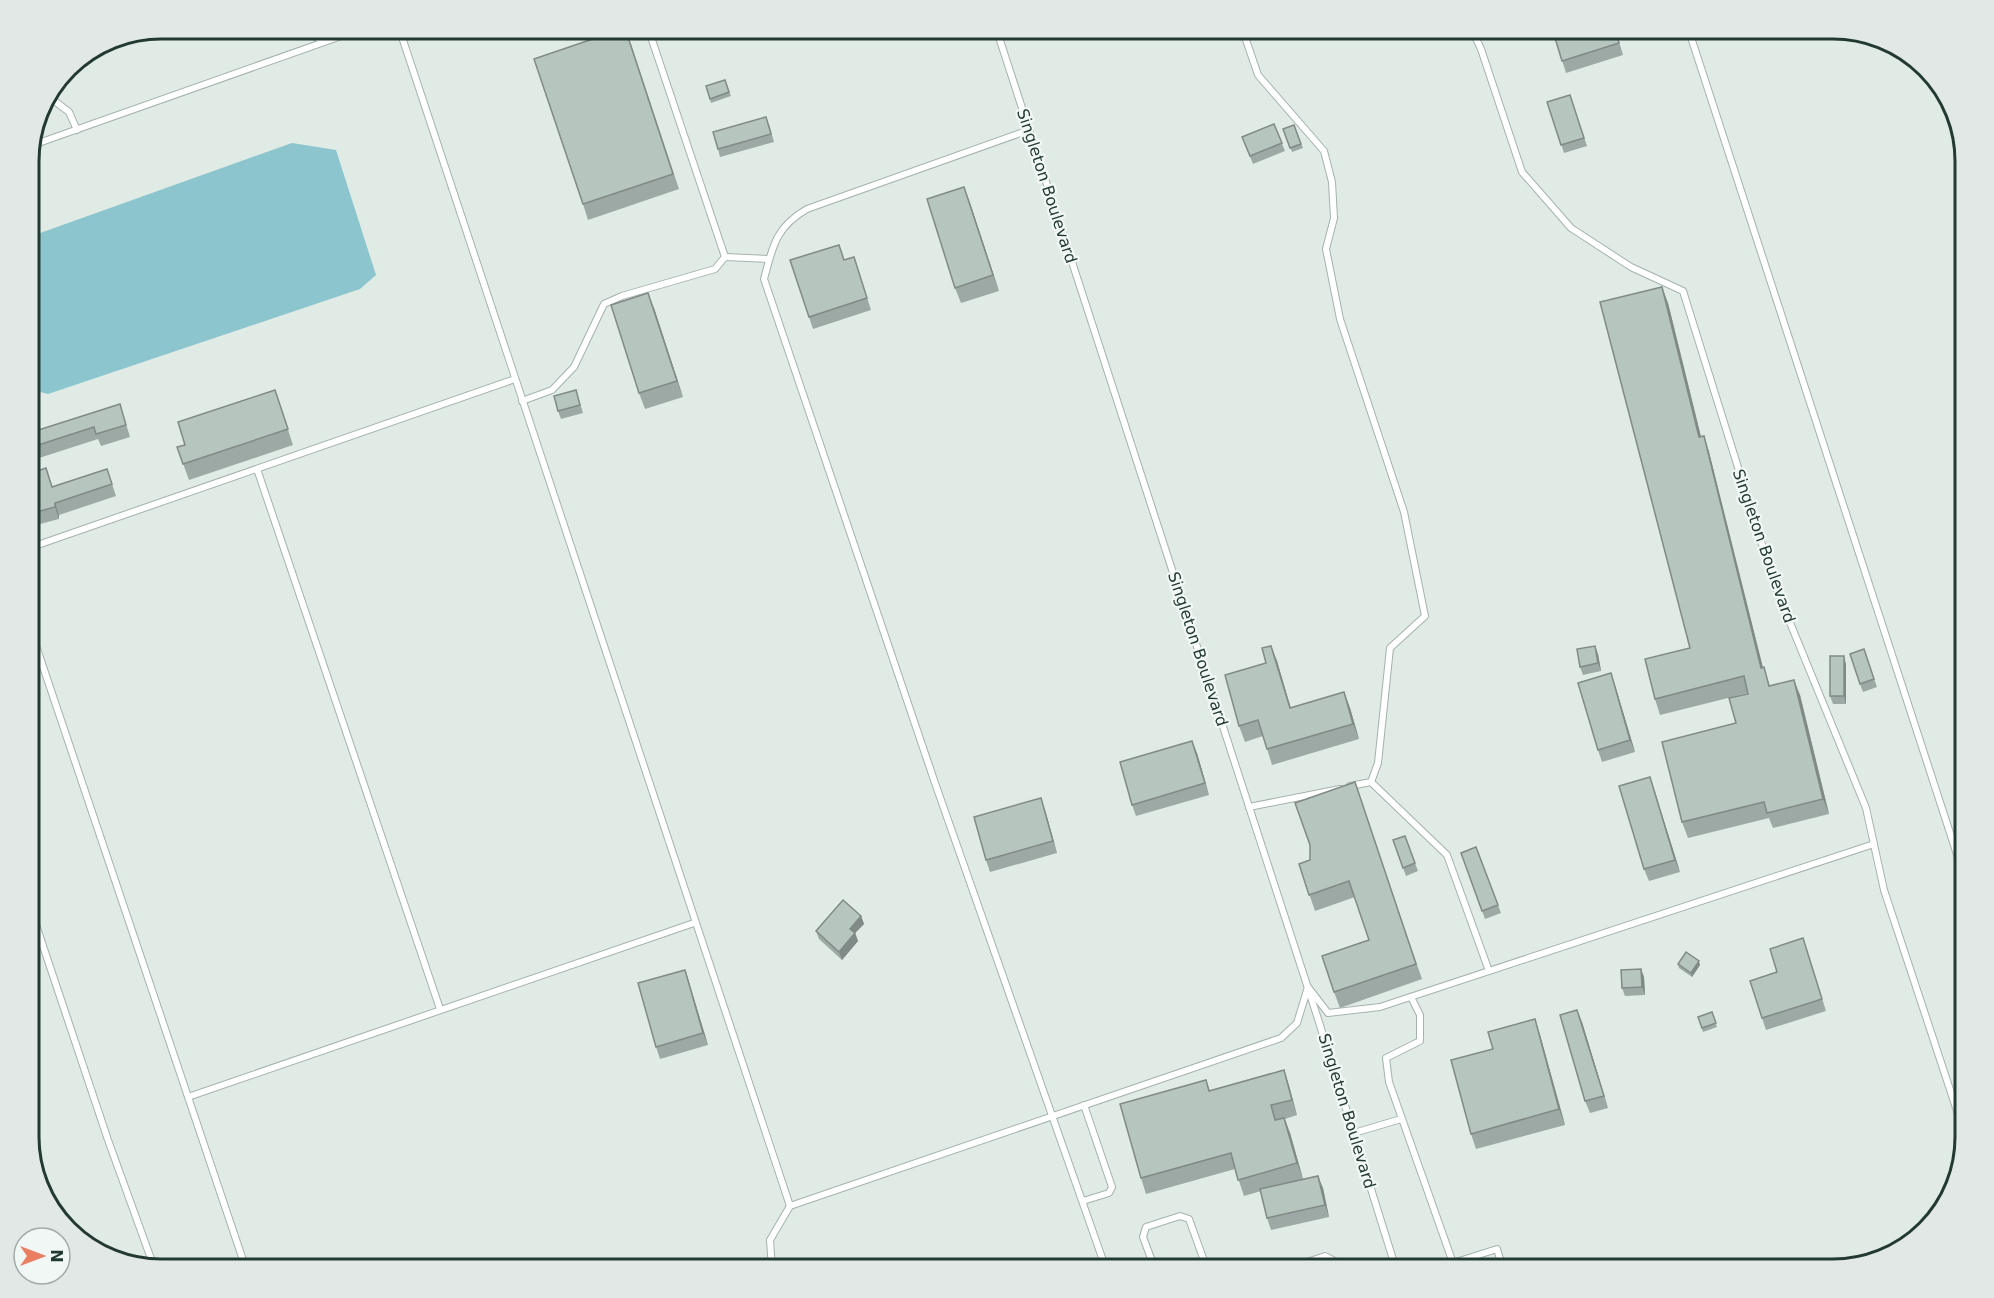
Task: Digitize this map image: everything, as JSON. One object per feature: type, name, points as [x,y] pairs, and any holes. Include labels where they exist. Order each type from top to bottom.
[{"type":"lane","points":[[41,142],[334,39]]},
{"type":"lane","points":[[403,39],[694,923],[790,1206]]},
{"type":"lane","points":[[652,39],[725,257]]},
{"type":"lane","name":"Singleton Boulevard","points":[[1000,39],[1308,987],[1393,1259]]},
{"type":"lane","points":[[1246,39],[1258,75],[1324,151],[1332,182],[1334,218],[1326,249],[1340,319],[1404,512],[1425,616],[1389,648],[1378,764],[1371,782]]},
{"type":"lane","name":"Singleton Boulevard","points":[[1476,39],[1522,172],[1571,228],[1631,267],[1683,291],[1775,586],[1866,808],[1884,890],[1955,1105]]},
{"type":"lane","points":[[1692,39],[1955,848]]},
{"type":"lane","points":[[55,101],[69,112],[77,129]]},
{"type":"lane","points":[[1029,130],[807,209],[788,220],[772,248],[764,279],[935,783],[1054,1115],[1103,1259]]},
{"type":"lane","points":[[522,401],[552,390],[574,368],[604,304],[622,296],[715,269],[725,257]]},
{"type":"lane","points":[[725,257],[769,259]]},
{"type":"lane","points":[[39,545],[515,380]]},
{"type":"lane","points":[[257,469],[440,1009]]},
{"type":"lane","points":[[39,655],[243,1259]]},
{"type":"lane","points":[[1249,807],[1371,782]]},
{"type":"lane","points":[[1371,782],[1447,855],[1489,971]]},
{"type":"lane","points":[[1308,987],[1328,1013],[1380,1007],[1874,844]]},
{"type":"lane","points":[[188,1097],[694,923]]},
{"type":"lane","points":[[39,934],[151,1258]]},
{"type":"lane","points":[[771,1259],[770,1239],[790,1206],[1281,1038],[1297,1023],[1308,987]]},
{"type":"lane","points":[[1411,997],[1420,1016],[1420,1041],[1386,1058],[1389,1082],[1452,1259]]},
{"type":"lane","points":[[1083,1201],[1109,1193],[1112,1186],[1084,1105]]},
{"type":"lane","points":[[1354,1133],[1401,1119]]},
{"type":"lane","points":[[1151,1259],[1143,1237],[1146,1227],[1180,1216],[1189,1219],[1203,1259]]},
{"type":"lane","points":[[1466,1259],[1497,1249],[1500,1259]]},
{"type":"lane","points":[[1316,1259],[1325,1256],[1331,1259]]},
{"type":"water","points":[[292,143],[336,150],[376,275],[360,289],[48,394],[39,392],[39,233]]},
{"type":"building","points":[[593,39],[629,39],[673,174],[583,204],[534,59]]},
{"type":"building","points":[[1555,39],[1618,39],[1619,43],[1562,61]]},
{"type":"building","points":[[725,80],[729,92],[710,99],[706,86]]},
{"type":"building","points":[[1570,95],[1584,138],[1561,145],[1547,102]]},
{"type":"building","points":[[766,117],[771,134],[718,149],[713,132]]},
{"type":"building","points":[[1274,124],[1282,143],[1250,156],[1242,137]]},
{"type":"building","points":[[1294,125],[1301,144],[1290,148],[1283,129]]},
{"type":"building","points":[[964,187],[993,275],[955,288],[927,199]]},
{"type":"building","points":[[839,245],[844,260],[854,257],[867,298],[809,317],[790,260]]},
{"type":"building","points":[[1662,287],[1699,437],[1704,436],[1761,668],[1764,667],[1769,686],[1794,680],[1823,799],[1767,813],[1764,802],[1682,822],[1662,742],[1736,723],[1729,698],[1748,694],[1744,676],[1655,699],[1645,659],[1690,648],[1600,302]]},
{"type":"building","points":[[648,293],[677,381],[639,393],[611,305]]},
{"type":"building","points":[[275,390],[288,429],[183,464],[177,447],[185,445],[178,422]]},
{"type":"building","points":[[576,390],[580,405],[558,411],[554,396]]},
{"type":"building","points":[[120,404],[126,425],[96,434],[94,427],[39,445],[39,430]]},
{"type":"building","points":[[46,468],[52,487],[107,469],[112,484],[55,503],[55,507],[39,511],[39,470]]},
{"type":"building","points":[[1271,646],[1290,708],[1344,692],[1353,724],[1267,749],[1258,720],[1239,726],[1225,675],[1266,663],[1262,648]]},
{"type":"building","points":[[1595,646],[1598,663],[1580,667],[1577,649]]},
{"type":"building","points":[[1864,649],[1874,679],[1860,684],[1850,654]]},
{"type":"building","points":[[1830,656],[1844,656],[1844,696],[1830,696]]},
{"type":"building","points":[[1611,673],[1630,740],[1598,750],[1578,683]]},
{"type":"building","points":[[1192,741],[1205,783],[1132,805],[1120,762]]},
{"type":"building","points":[[1650,777],[1675,860],[1644,869],[1619,786]]},
{"type":"building","points":[[1355,782],[1416,964],[1334,992],[1322,956],[1369,940],[1349,881],[1309,895],[1299,864],[1310,860],[1310,845],[1295,803]]},
{"type":"building","points":[[1041,798],[1053,841],[986,860],[974,817]]},
{"type":"building","points":[[1405,836],[1415,863],[1403,868],[1393,840]]},
{"type":"building","points":[[1476,847],[1498,905],[1482,911],[1461,853]]},
{"type":"building","points":[[843,900],[861,916],[850,929],[855,933],[839,952],[816,931]]},
{"type":"building","points":[[1803,938],[1822,999],[1762,1018],[1750,981],[1777,972],[1770,949]]},
{"type":"building","points":[[1686,952],[1699,961],[1691,973],[1678,964]]},
{"type":"building","points":[[1641,969],[1642,987],[1622,988],[1621,970]]},
{"type":"building","points":[[685,970],[703,1033],[656,1047],[638,983]]},
{"type":"building","points":[[1577,1010],[1604,1096],[1585,1101],[1560,1015]]},
{"type":"building","points":[[1712,1012],[1716,1023],[1702,1028],[1698,1017]]},
{"type":"building","points":[[1535,1019],[1559,1109],[1471,1134],[1451,1060],[1493,1049],[1488,1032]]},
{"type":"building","points":[[1284,1070],[1292,1100],[1271,1105],[1275,1120],[1284,1118],[1297,1163],[1238,1180],[1231,1153],[1141,1178],[1120,1104],[1206,1080],[1209,1091]]},
{"type":"building","points":[[1318,1176],[1325,1205],[1267,1218],[1260,1189]]}]
